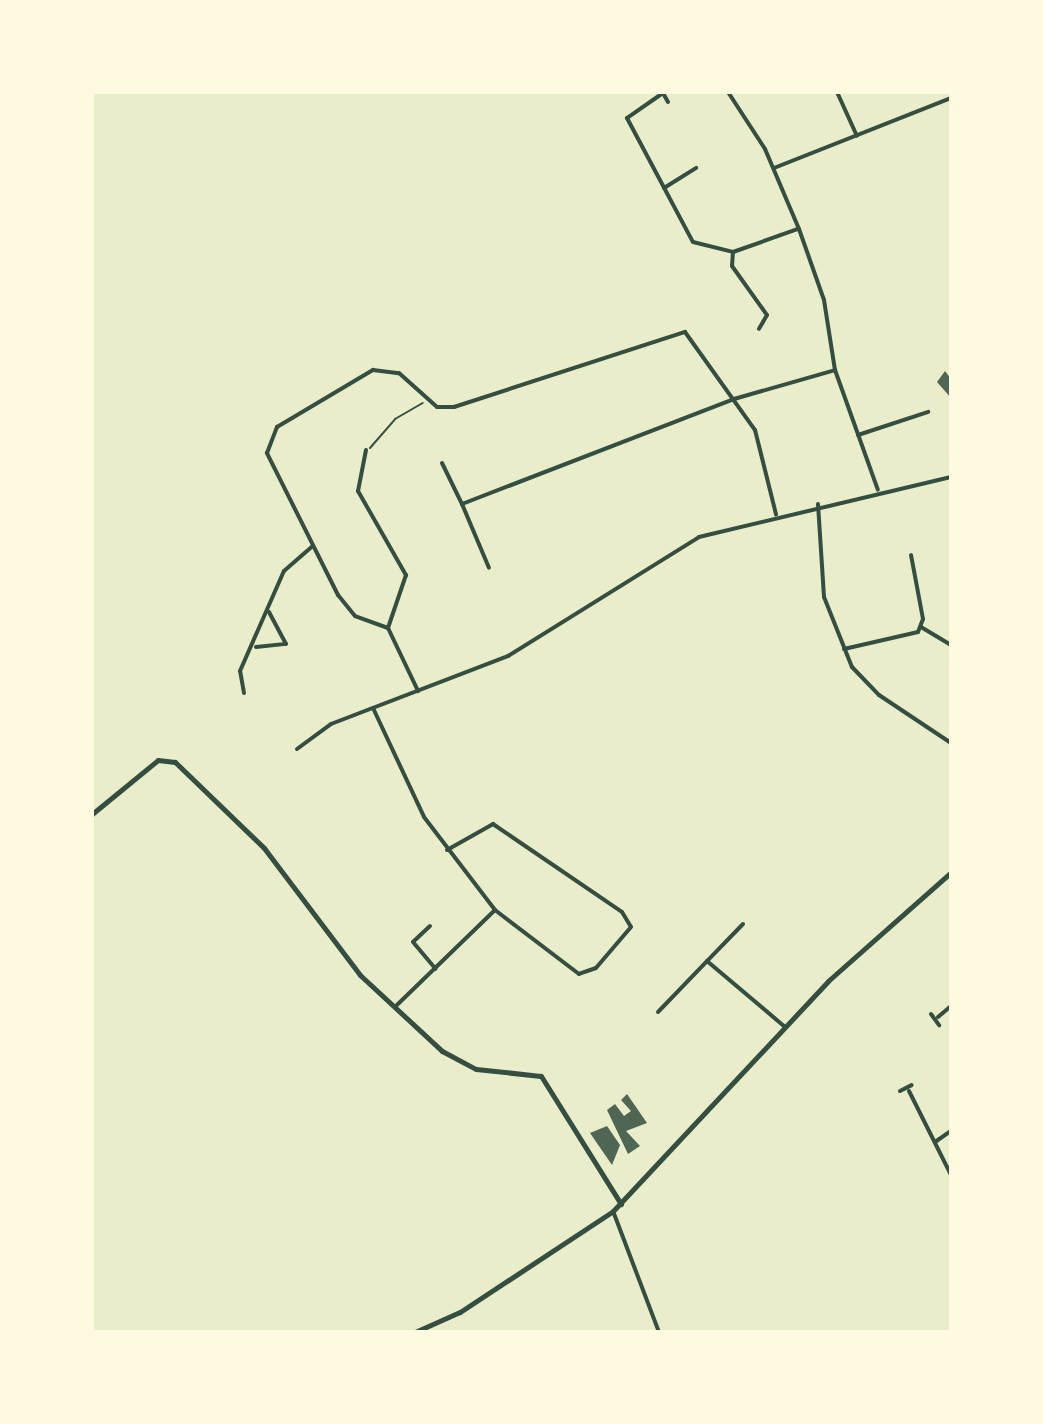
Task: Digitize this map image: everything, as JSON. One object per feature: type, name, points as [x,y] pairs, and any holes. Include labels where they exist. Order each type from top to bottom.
[{"type":"street","points":[[728,92],[774,168],[799,229],[824,300],[835,370],[878,490]]},
{"type":"street","points":[[837,92],[857,136]]},
{"type":"street","points":[[668,102],[663,93],[627,118],[693,242],[733,252],[799,229]]},
{"type":"street","points":[[774,168],[951,98]]},
{"type":"street","points":[[664,188],[696,168]]},
{"type":"street","points":[[733,252],[732,266],[767,315],[759,329]]},
{"type":"street","points":[[388,628],[355,616],[268,461],[277,427],[373,370],[399,373],[428,402],[454,407],[680,332],[690,335],[759,438],[776,514]]},
{"type":"street","points":[[462,504],[734,399],[835,370]]},
{"type":"street","points":[[858,435],[928,412]]},
{"type":"street","points":[[366,450],[358,491],[406,575],[388,628],[418,692]]},
{"type":"street","points":[[442,463],[489,568]]},
{"type":"street","points":[[297,749],[323,728],[508,656],[699,537],[818,504],[951,477]]},
{"type":"street","points":[[818,504],[824,597],[844,649],[864,683],[951,743]]},
{"type":"street","points":[[244,693],[240,671],[256,647],[284,571],[313,546]]},
{"type":"street","points":[[911,555],[921,627]]},
{"type":"street","points":[[256,647],[286,644],[269,612]]},
{"type":"street","points":[[844,649],[921,627],[951,645]]},
{"type":"street","points":[[373,708],[400,775],[447,850],[495,910],[579,974],[596,968],[631,927],[622,912],[493,824],[447,850]]},
{"type":"street","points":[[92,814],[158,760],[175,762],[253,836],[347,960],[396,1006],[464,1064],[541,1076],[621,1204]]},
{"type":"street","points":[[415,1332],[460,1312],[613,1211],[784,1026],[951,872]]},
{"type":"street","points":[[396,1006],[495,910]]},
{"type":"street","points":[[658,1012],[743,924]]},
{"type":"street","points":[[430,926],[413,942],[436,969]]},
{"type":"street","points":[[707,961],[784,1026]]},
{"type":"street","points":[[938,1017],[951,1006]]},
{"type":"street","points":[[931,1014],[938,1017]]},
{"type":"street","points":[[938,1017],[939,1025]]},
{"type":"street","points":[[909,1091],[912,1085]]},
{"type":"street","points":[[900,1091],[909,1091]]},
{"type":"street","points":[[909,1091],[951,1175]]},
{"type":"street","points":[[935,1142],[951,1131]]},
{"type":"street","points":[[613,1211],[659,1332]]},
{"type":"path","points":[[366,450],[395,419],[428,402]]},
{"type":"building","points":[[945,371],[951,379],[951,398],[937,382]]},
{"type":"building","points":[[627,1094],[647,1123],[626,1131],[640,1146],[628,1154],[607,1110],[615,1104],[624,1116],[631,1111],[621,1100]]},
{"type":"building","points":[[607,1126],[620,1145],[612,1165],[590,1133]]}]
